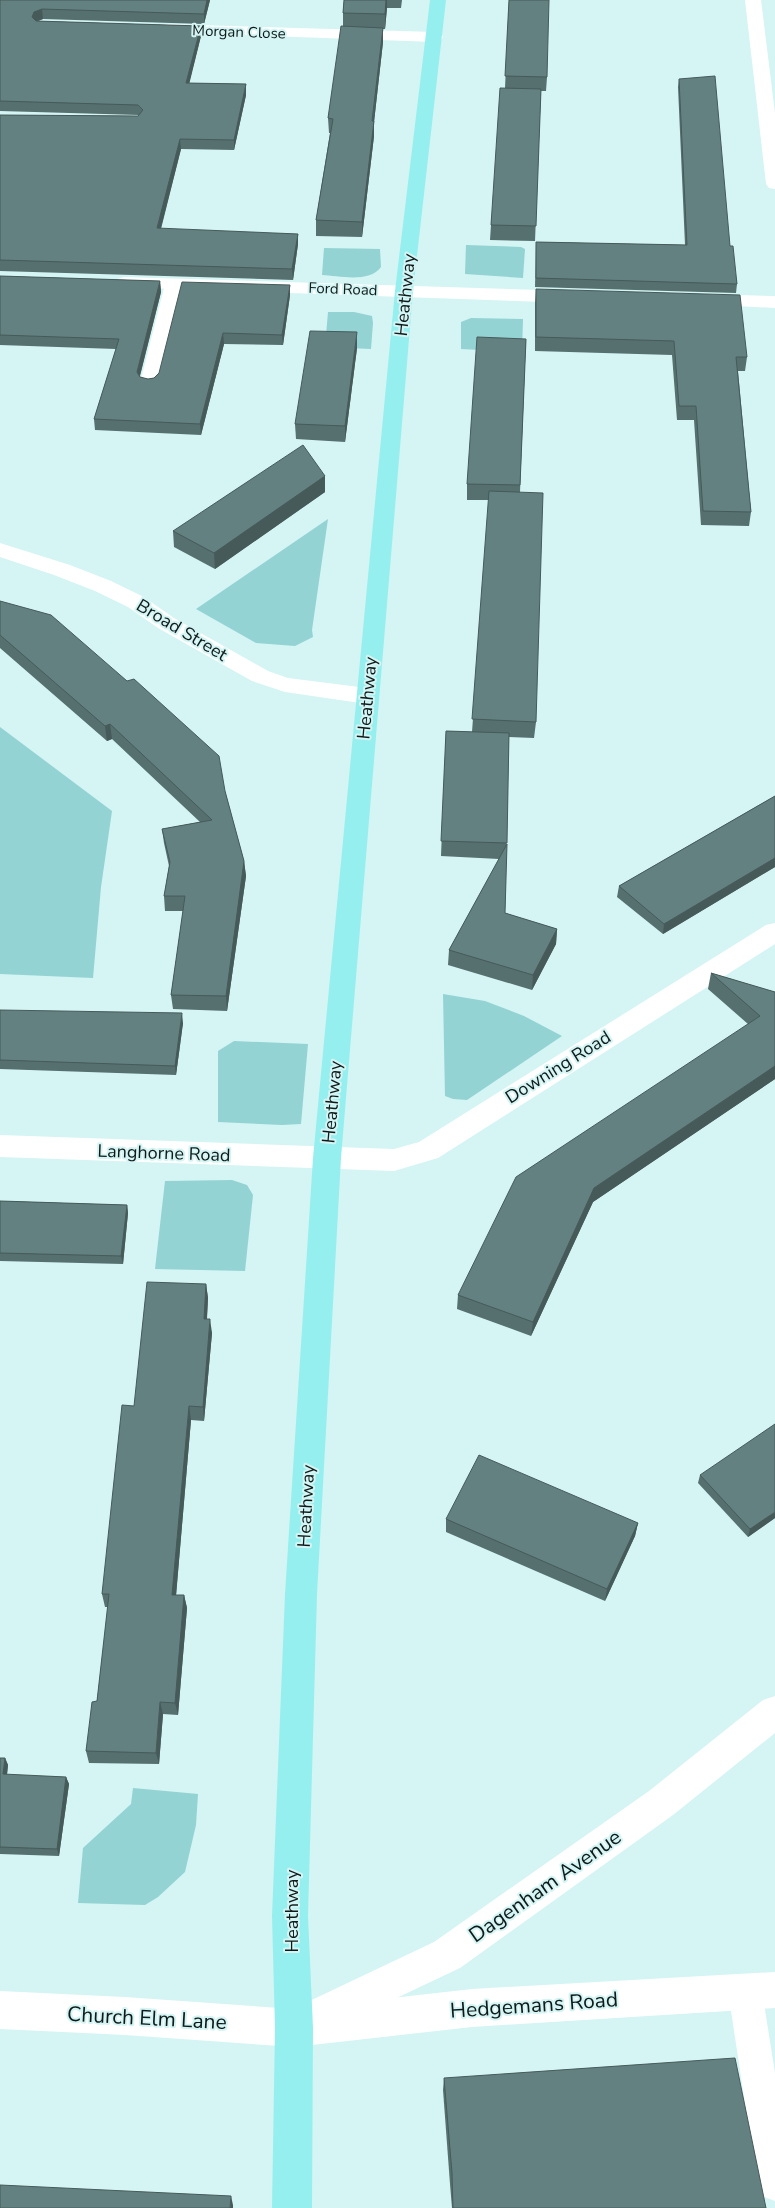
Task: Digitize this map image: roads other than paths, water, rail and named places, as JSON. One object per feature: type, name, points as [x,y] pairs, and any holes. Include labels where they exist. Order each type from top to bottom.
[{"type":"main road","name":"Heathway","points":[[292,2208],[294,2028],[290,1916],[301,1594],[327,1158],[404,291],[438,0]]},
{"type":"street","points":[[753,0],[775,184]]},
{"type":"street","name":"Morgan Close","points":[[151,29],[435,37]]},
{"type":"street","name":"Ford Road","points":[[108,282],[594,298]]},
{"type":"street","points":[[683,299],[775,302]]},
{"type":"street","name":"Broad Street","points":[[0,550],[62,570],[112,590],[136,602],[166,623],[260,676],[286,685],[367,696]]},
{"type":"street","name":"Downing Road","points":[[327,1158],[394,1160],[428,1150],[775,932]]},
{"type":"street","name":"Langhorne Road","points":[[0,1146],[327,1158]]},
{"type":"street","name":"Dagenham Avenue","points":[[294,2028],[447,1955],[660,1803],[775,1712]]},
{"type":"street","name":"Hedgemans Road","points":[[294,2028],[472,2008],[760,1990]]},
{"type":"street","name":"Church Elm Lane","points":[[0,2010],[125,2016],[294,2028]]},
{"type":"lane","points":[[149,383],[174,284]]},
{"type":"lane","points":[[760,1990],[775,2184]]}]
